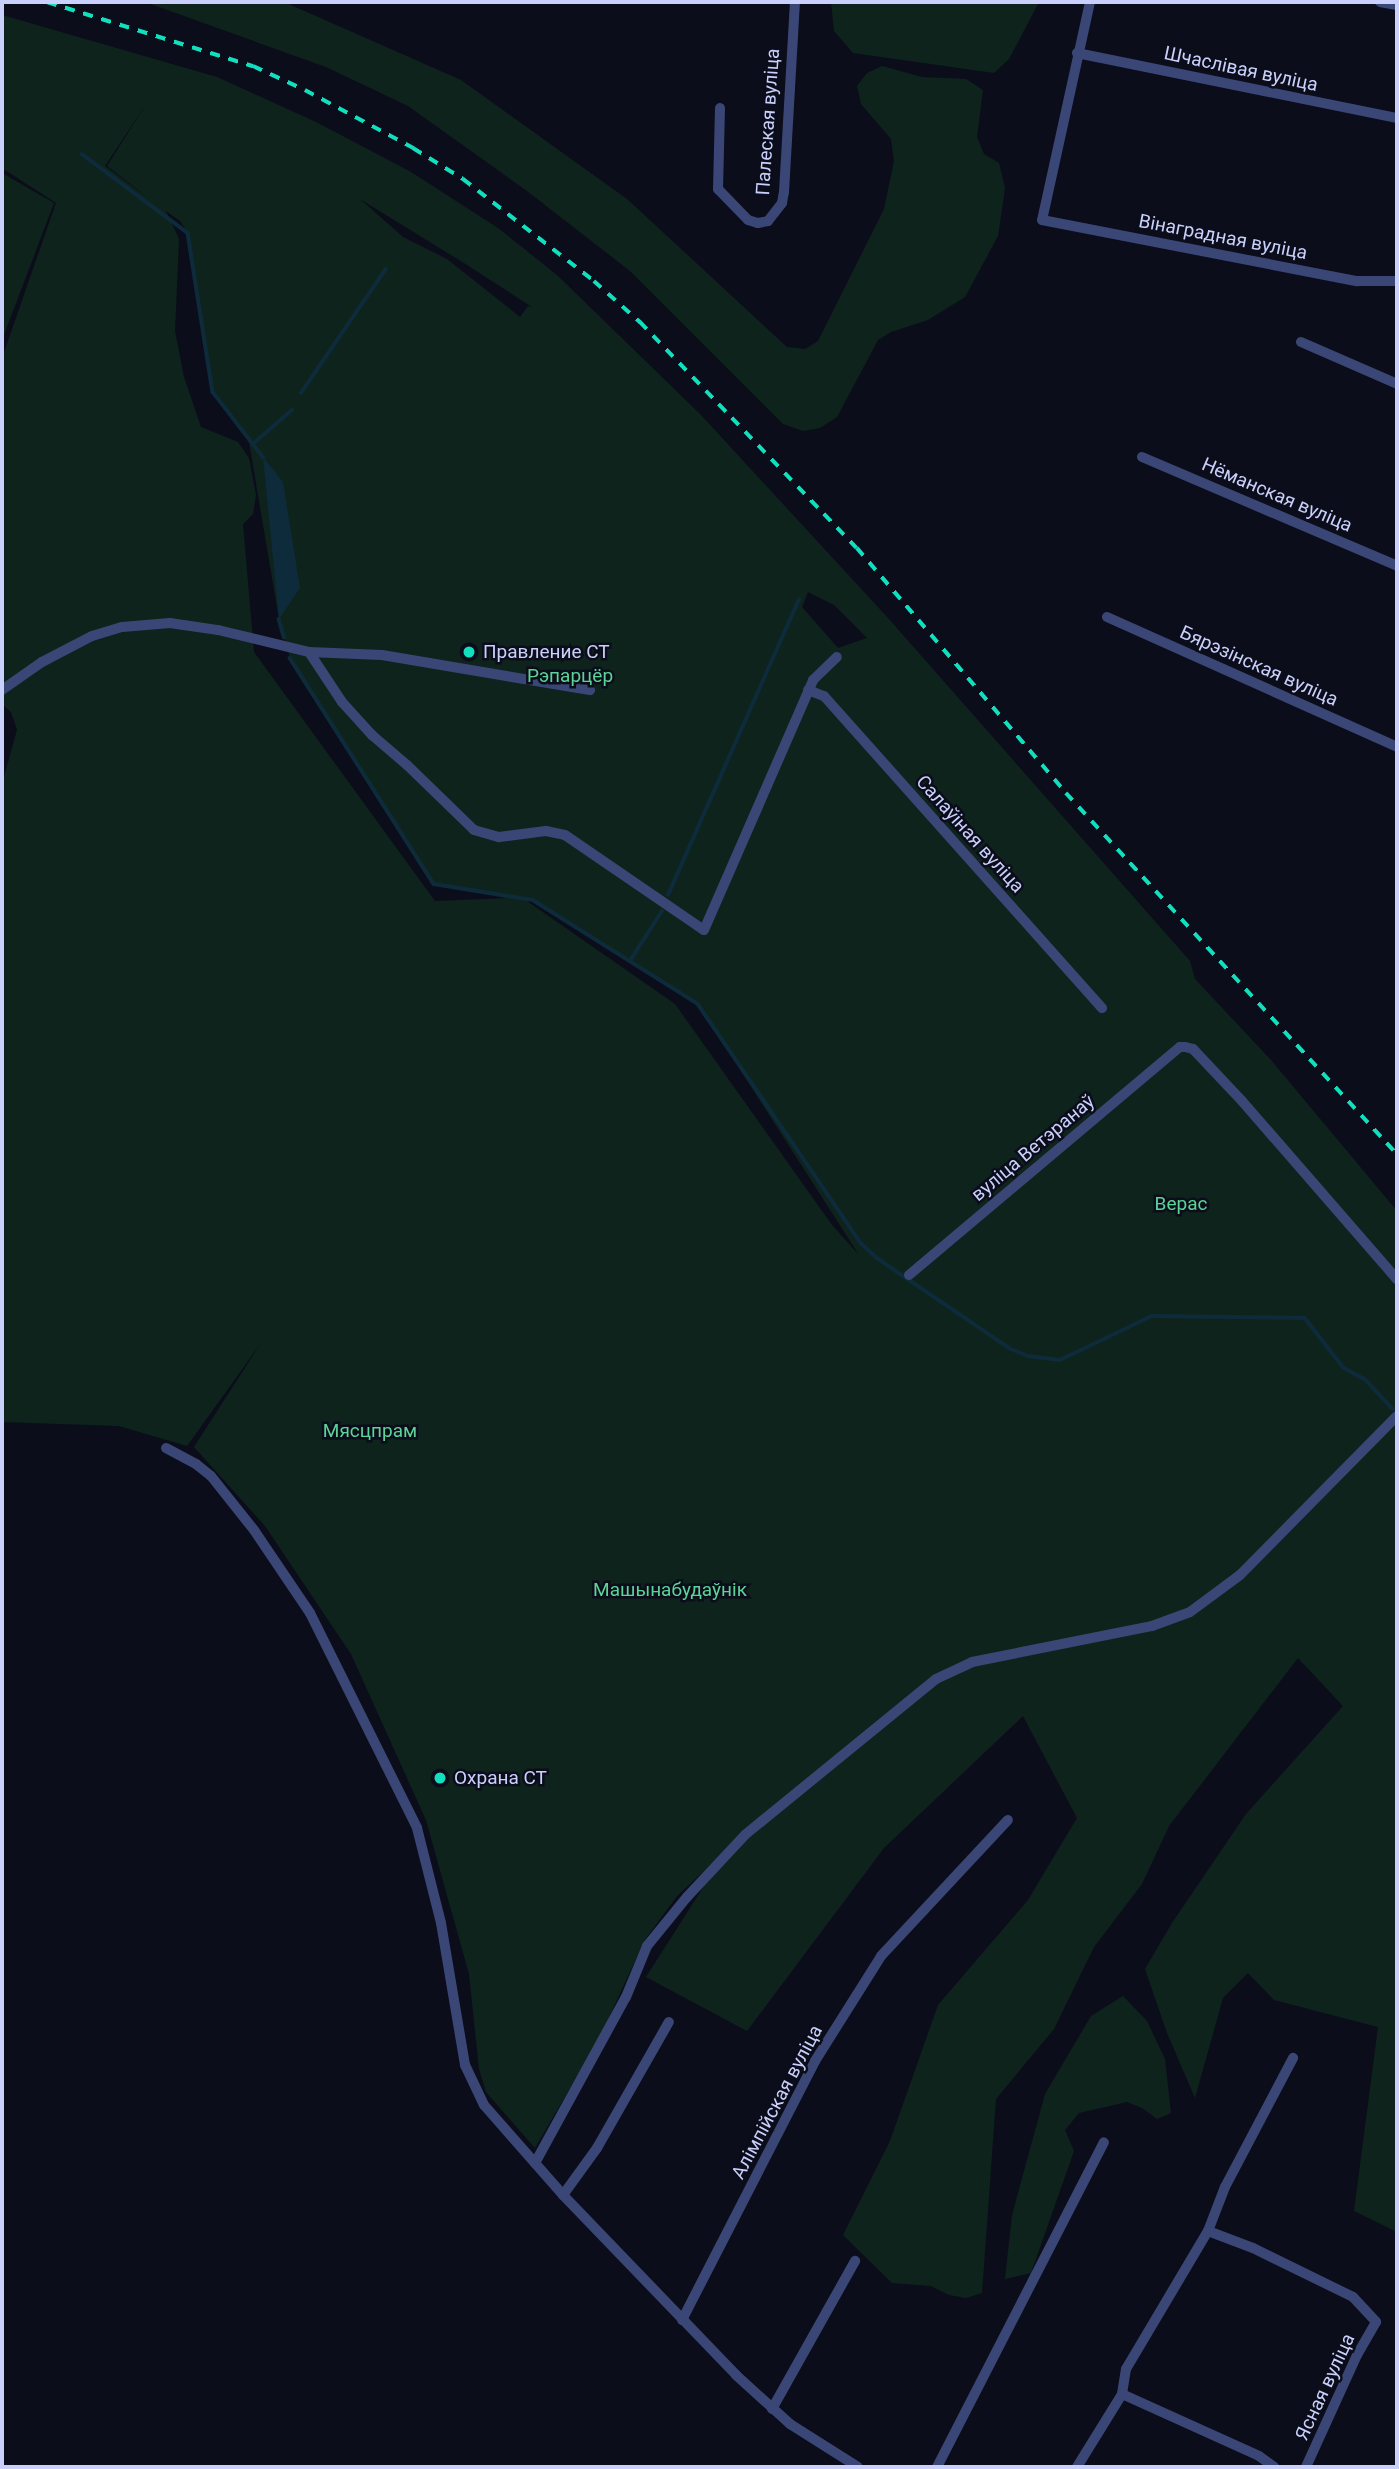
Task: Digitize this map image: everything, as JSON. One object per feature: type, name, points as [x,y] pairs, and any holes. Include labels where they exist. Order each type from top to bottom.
[{"type":"street","name":"Палеская вуліца","points":[[720,108],[718,189],[748,220],[758,223],[768,221],[782,203],[784,192],[796,2]]},
{"type":"street","points":[[1077,53],[1090,2]]},
{"type":"street","points":[[1380,2],[1397,5]]},
{"type":"street","name":"Шчаслівая вуліца","points":[[1077,53],[1397,118]]},
{"type":"street","name":"Вінаградная вуліца","points":[[1077,53],[1042,220],[1357,281],[1397,281]]},
{"type":"street","points":[[1301,342],[1397,384]]},
{"type":"street","name":"Нёманская вуліца","points":[[1142,457],[1397,566]]},
{"type":"street","name":"Бярэзінская вуліца","points":[[1107,617],[1397,747]]},
{"type":"street","points":[[2,690],[42,663],[92,636],[122,627],[170,623],[218,630],[309,652],[382,655],[590,690]]},
{"type":"street","points":[[309,652],[342,702],[372,735],[474,830],[499,837],[545,831],[565,835],[704,930],[808,690],[817,673],[837,657]]},
{"type":"street","name":"Салаўіная вуліца","points":[[808,690],[824,696],[1102,1008]]},
{"type":"street","name":"вуліца Ветэранаў","points":[[909,1275],[1180,1047],[1193,1049],[1397,1279]]},
{"type":"street","points":[[535,2163],[626,1997],[647,1946],[687,1897],[746,1834],[936,1678],[972,1662],[1152,1626],[1190,1612],[1240,1575],[1397,1416]]},
{"type":"street","points":[[166,1448],[196,1464],[211,1476],[254,1530],[310,1613],[417,1828],[441,1923],[465,2065],[472,2086],[484,2105],[563,2194],[682,2320],[772,2409],[858,2467]]},
{"type":"street","name":"Алімпійская вуліца","points":[[682,2320],[815,2061],[881,1956],[1008,1820]]},
{"type":"street","points":[[563,2194],[597,2148],[668,2022]]},
{"type":"street","points":[[1077,2467],[1122,2394],[1126,2369],[1208,2231],[1225,2187],[1293,2058]]},
{"type":"street","points":[[937,2467],[1104,2142]]},
{"type":"street","name":"Ясная вуліца","points":[[1208,2231],[1253,2248],[1353,2297],[1376,2322],[1357,2355],[1306,2467]]},
{"type":"street","points":[[772,2409],[855,2261]]},
{"type":"street","points":[[1122,2394],[1259,2456],[1274,2467]]},
{"type":"green space","points":[[145,2],[284,2],[461,80],[627,199],[787,347],[805,349],[818,341],[884,209],[894,161],[891,139],[861,104],[857,86],[867,73],[882,66],[922,77],[966,79],[983,90],[977,137],[984,154],[999,163],[1005,188],[998,236],[965,297],[928,320],[891,332],[878,340],[837,417],[820,428],[803,431],[783,424],[630,271],[527,191],[408,106],[326,67]]},
{"type":"green space","points":[[831,2],[1039,2],[1009,59],[994,73],[853,53],[834,31]]},
{"type":"green space","points":[[2,15],[217,77],[316,122],[411,172],[498,228],[557,275],[701,415],[888,618],[1190,961],[1195,979],[1271,1060],[1397,1211],[1397,2232],[1354,2211],[1378,2027],[1274,2000],[1248,1973],[1223,1998],[1195,2098],[1167,2033],[1145,1969],[1172,1923],[1246,1814],[1343,1706],[1298,1658],[1169,1826],[1142,1884],[1094,1947],[1054,2029],[996,2099],[982,2293],[966,2298],[949,2295],[931,2286],[892,2283],[843,2235],[890,2141],[938,2005],[1028,1900],[1077,1818],[1023,1716],[884,1848],[747,2031],[646,1977],[727,1850],[677,1896],[644,1941],[601,2035],[535,2148],[486,2092],[479,2069],[469,1974],[426,1820],[351,1654],[265,1526],[194,1447],[261,1343],[187,1446],[119,1426],[2,1422],[2,784],[17,730],[11,712],[2,704],[2,358],[56,203],[2,168]],"holes":[[[148,101],[107,166],[151,200],[105,166]],[[360,199],[532,307],[528,306],[520,317],[447,259],[403,237]],[[166,211],[180,221],[188,233],[213,392],[248,436],[279,619],[290,658],[434,884],[512,898],[435,901],[254,652],[243,524],[253,514],[256,495],[249,458],[238,442],[201,427],[184,377],[175,331],[179,239]],[[808,592],[834,605],[867,638],[838,648],[802,607]],[[524,899],[534,900],[698,1004],[859,1255],[832,1225],[675,1004]]]},
{"type":"green space","points":[[2,173],[54,203],[2,340]]},
{"type":"green space","points":[[1123,1996],[1147,2021],[1165,2059],[1171,2113],[1157,2119],[1142,2108],[1127,2102],[1079,2113],[1065,2130],[1074,2151],[1031,2273],[1005,2279],[1012,2215],[1045,2094],[1091,2016]]},
{"type":"water","points":[[263,457],[283,482],[300,588],[279,619]]},
{"type":"waterway","points":[[82,154],[188,233],[213,392],[263,457]]},
{"type":"waterway","points":[[301,393],[386,269]]},
{"type":"waterway","points":[[254,443],[292,410]]},
{"type":"waterway","points":[[668,895],[799,600]]},
{"type":"waterway","points":[[279,619],[284,637]]},
{"type":"waterway","points":[[290,658],[434,884],[533,900],[698,1004],[861,1243],[877,1258],[1011,1349],[1028,1356],[1060,1360],[1152,1316],[1305,1318],[1344,1368],[1365,1379],[1393,1409]]},
{"type":"waterway","points":[[630,961],[662,911]]},
{"type":"railway","points":[[47,2],[253,66],[305,90],[413,148],[463,179],[594,281],[640,322],[857,548],[1066,793],[1397,1154]]},
{"type":"place","name":"Правление СТ","points":[[469,652]]},
{"type":"place","name":"Охрана СТ","points":[[440,1778]]},
{"type":"park label","name":"Рэпарцёр","points":[[570,676]]},
{"type":"park label","name":"Верас","points":[[1181,1204]]},
{"type":"park label","name":"Мясцпрам","points":[[370,1431]]},
{"type":"park label","name":"Машынабудаўнік","points":[[670,1590]]}]
